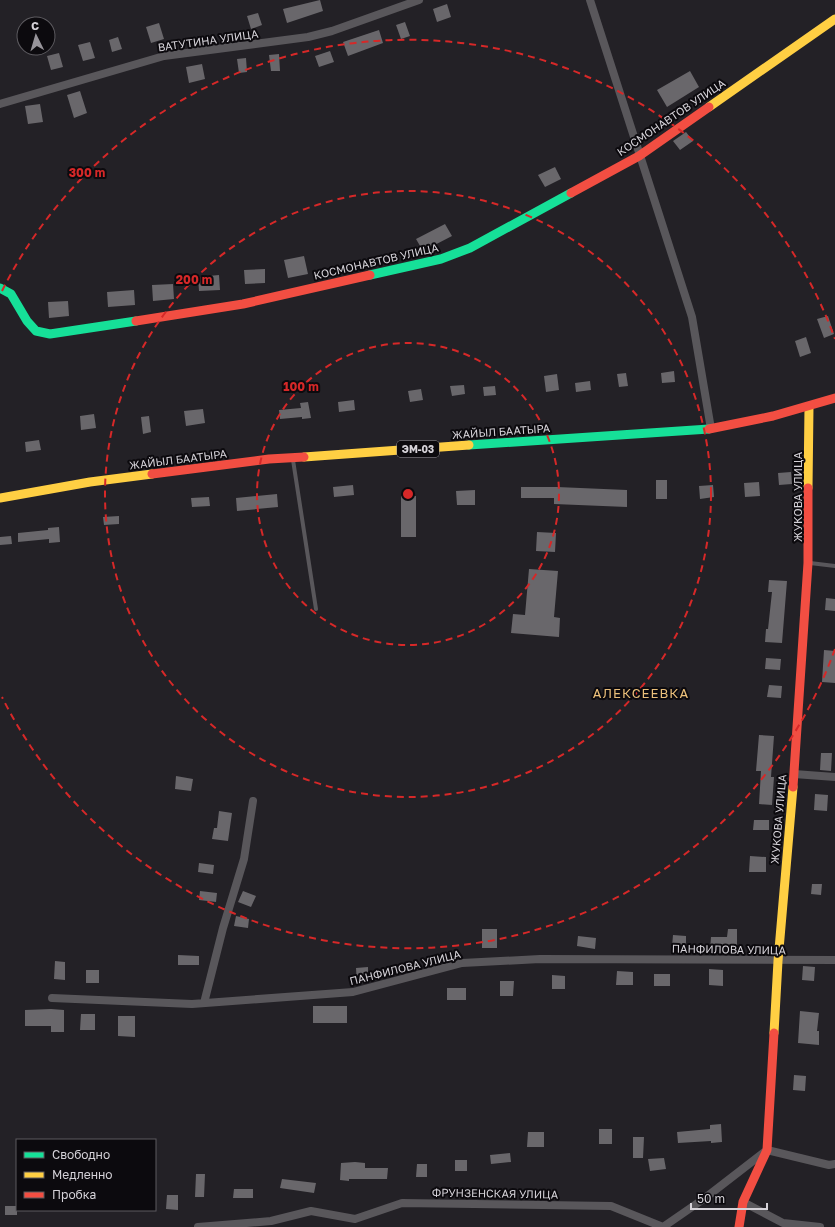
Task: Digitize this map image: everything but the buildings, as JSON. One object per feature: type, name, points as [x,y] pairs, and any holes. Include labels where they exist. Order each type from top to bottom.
[{"type":"main road","name":"КОСМОНАВТОВ УЛИЦА","points":[[0,288],[12,294],[27,321],[36,331],[50,334],[243,304],[441,259],[470,248],[639,156],[835,19]]},
{"type":"main road","name":"ЖАЙЫЛ БААТЫРА","points":[[0,498],[90,482],[269,459],[711,429],[761,420],[809,408],[835,398]]},
{"type":"main road","name":"ЖУКОВА УЛИЦА","points":[[739,1227],[743,1202],[767,1150],[778,961],[794,774],[808,563],[809,408]]},
{"type":"street","name":"ВАТУТИНА УЛИЦА","points":[[0,104],[164,56],[308,37],[332,31],[419,0]]},
{"type":"street","points":[[590,0],[692,317],[711,429]]},
{"type":"street","points":[[794,774],[835,777]]},
{"type":"street","points":[[204,1003],[222,928],[244,859],[252,801]]},
{"type":"street","name":"ПАНФИЛОВА УЛИЦА","points":[[52,998],[192,1004],[353,992],[462,963],[540,959],[835,960]]},
{"type":"street","points":[[767,1150],[829,1165],[835,1164]]},
{"type":"street","name":"ФРУНЗЕНСКАЯ УЛИЦА","points":[[198,1227],[271,1221],[311,1211],[354,1219],[402,1203],[611,1206],[662,1227],[705,1198],[767,1150]]},
{"type":"street","points":[[743,1202],[783,1223],[820,1227]]},
{"type":"lane","points":[[293,458],[316,609]]},
{"type":"lane","points":[[808,563],[835,566]]},
{"type":"traffic: fast","points":[[370,275],[441,259],[470,248],[571,193]]},
{"type":"traffic: fast","points":[[0,288],[11,294],[27,321],[36,331],[50,334],[136,321]]},
{"type":"traffic: fast","points":[[469,445],[709,429]]},
{"type":"traffic: slow","points":[[709,107],[835,19]]},
{"type":"traffic: slow","points":[[808,488],[809,407]]},
{"type":"traffic: slow","points":[[304,457],[469,445]]},
{"type":"traffic: slow","points":[[0,498],[90,482],[152,474]]},
{"type":"traffic: slow","points":[[774,1033],[778,961],[793,787]]},
{"type":"traffic: jam","points":[[571,193],[639,156],[709,107]]},
{"type":"traffic: jam","points":[[136,321],[243,304],[370,275]]},
{"type":"traffic: jam","points":[[709,429],[773,416],[835,398]]},
{"type":"traffic: jam","points":[[152,474],[269,459],[304,457]]},
{"type":"traffic: jam","points":[[793,787],[808,563],[808,488]]},
{"type":"traffic: jam","points":[[739,1227],[743,1202],[767,1150],[774,1033]]},
{"type":"district","name":"АЛЕКСЕЕВКА","points":[[641,693]]}]
